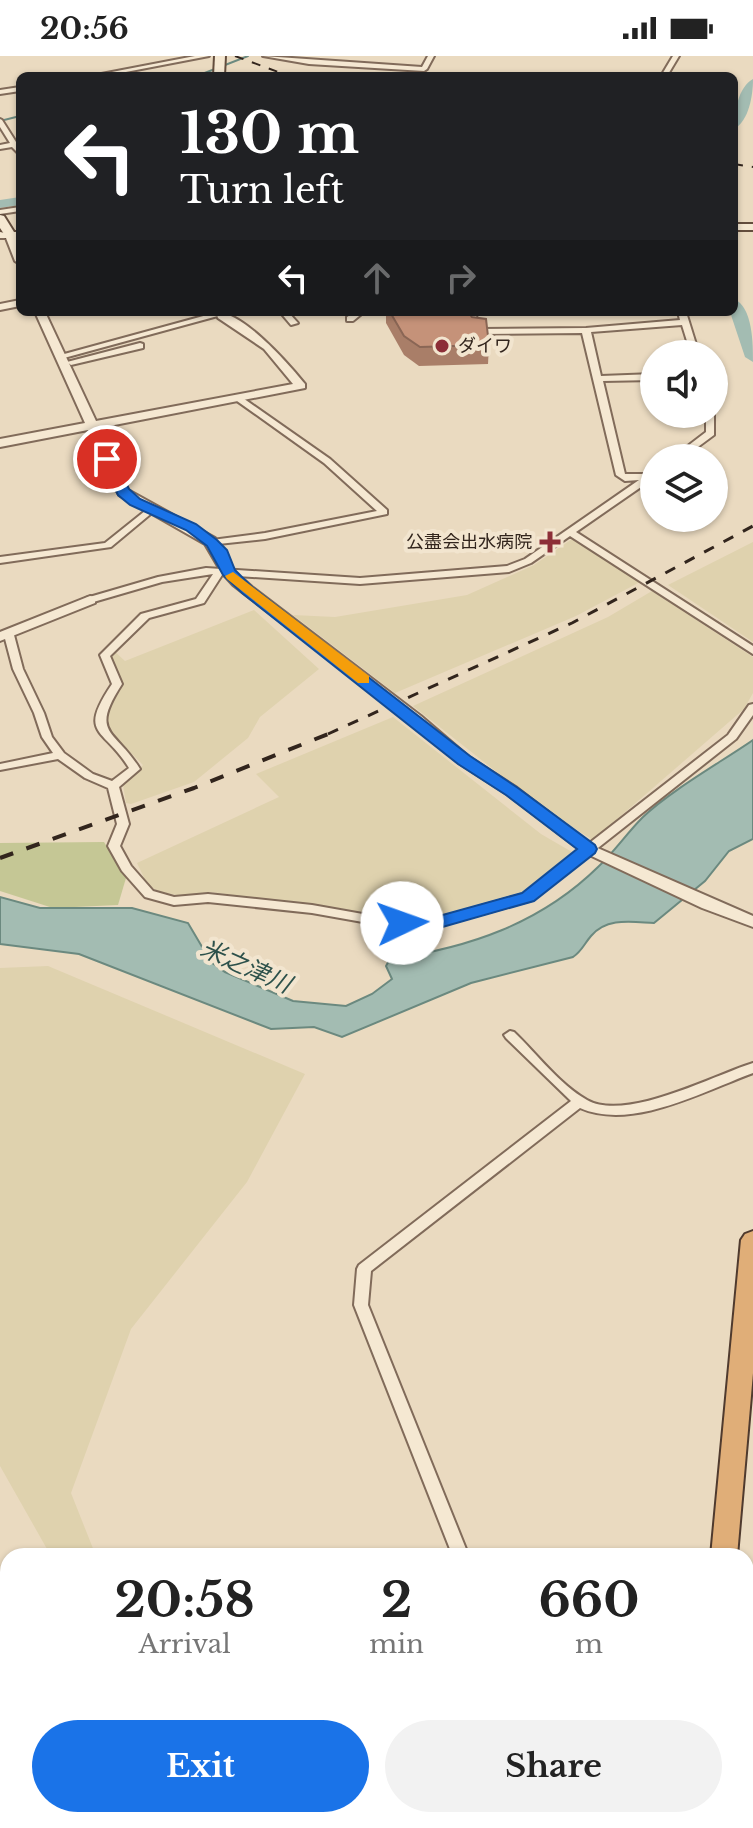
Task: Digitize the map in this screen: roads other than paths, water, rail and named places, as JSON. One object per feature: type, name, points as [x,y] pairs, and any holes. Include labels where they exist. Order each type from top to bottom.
[{"type":"highway","points":[[725,1548],[753,1240]]},
{"type":"main road","points":[[0,215],[10,235]]},
{"type":"street","points":[[116,72],[206,56]]},
{"type":"street","points":[[266,56],[309,62],[424,69],[431,56]]},
{"type":"street","points":[[0,92],[16,89]]},
{"type":"street","points":[[0,121],[16,143]]},
{"type":"street","points":[[42,316],[123,492],[150,510],[191,527],[212,543],[220,550],[224,572],[464,760],[512,791],[588,849],[753,922]]},
{"type":"street","points":[[62,360],[211,316]]},
{"type":"street","points":[[0,443],[301,386],[268,347],[225,316]]},
{"type":"street","points":[[288,316],[294,323]]},
{"type":"street","points":[[350,319],[354,316]]},
{"type":"street","points":[[472,316],[474,331],[481,332],[586,330],[685,322]]},
{"type":"street","points":[[683,316],[691,340]]},
{"type":"street","points":[[586,330],[621,475],[625,478],[640,476]]},
{"type":"street","points":[[62,360],[140,346]]},
{"type":"street","points":[[597,379],[640,377]]},
{"type":"street","points":[[212,543],[265,536],[384,512],[327,461],[240,399]]},
{"type":"street","points":[[696,444],[711,433],[711,428]]},
{"type":"street","points":[[113,786],[89,776],[60,755],[47,737],[4,636],[90,600],[161,579],[206,571],[360,581],[497,571],[528,561],[640,483]]},
{"type":"street","points":[[0,560],[108,545],[150,510]]},
{"type":"street","points":[[570,532],[753,651]]},
{"type":"street","points":[[113,786],[135,769],[108,738],[100,722],[101,705],[117,684],[105,655],[145,616],[200,601],[224,572]]},
{"type":"street","points":[[113,786],[123,824],[114,846],[121,860],[149,894],[174,901],[208,898],[312,909],[374,920],[439,922],[528,897],[732,737],[753,707]]},
{"type":"street","points":[[0,767],[60,755]]},
{"type":"street","points":[[510,1035],[587,1106],[623,1111],[753,1068]]},
{"type":"street","points":[[458,1548],[361,1305],[364,1269],[580,1101]]},
{"type":"waterway","points":[[207,72],[248,56]]},
{"type":"waterway","name":"米之津川","points":[[738,116],[753,83]]},
{"type":"waterway","points":[[0,121],[16,117]]},
{"type":"waterway","points":[[0,204],[16,202]]},
{"type":"waterway","name":"米之津川","points":[[738,314],[753,357]]},
{"type":"railway","points":[[235,56],[278,72]]},
{"type":"railway","points":[[738,165],[753,167]]},
{"type":"railway","points":[[328,734],[572,623],[753,526]]},
{"type":"railway","points":[[0,858],[194,788],[333,732]]},
{"type":"place","name":"ダイワ","points":[[442,346]]},
{"type":"place","name":"公盡会出水病院","points":[[550,542]]}]
